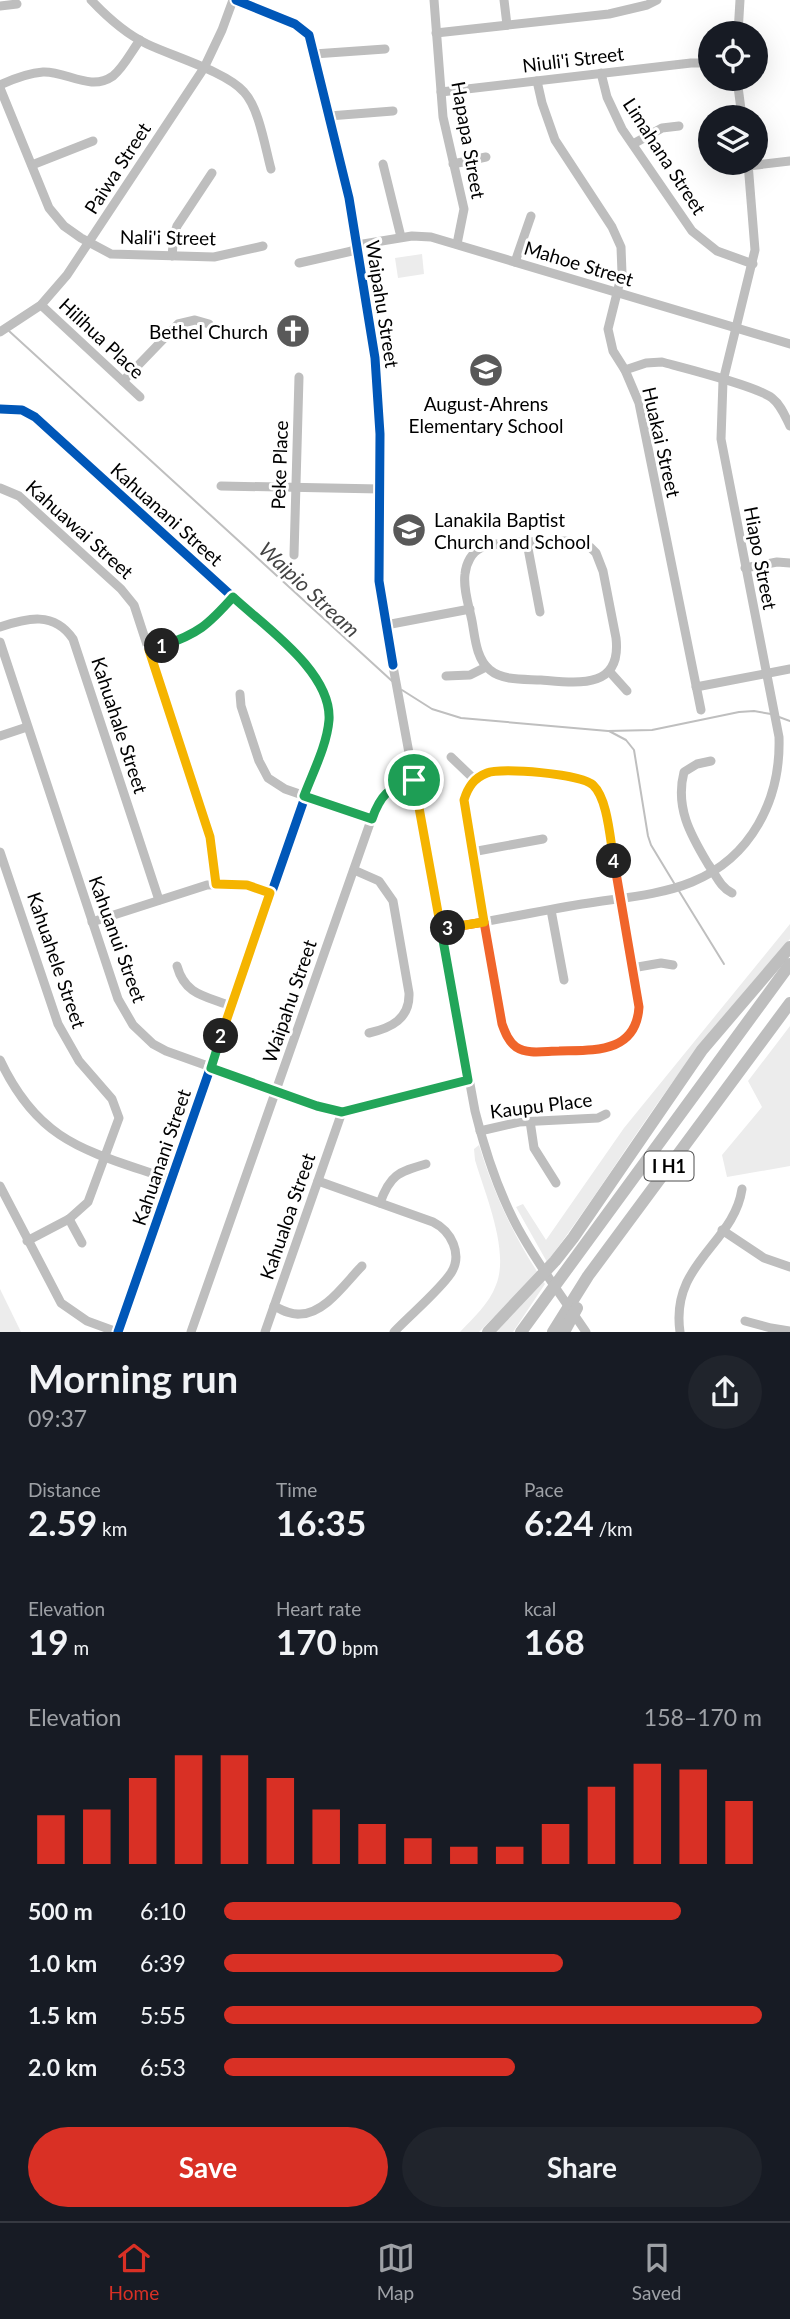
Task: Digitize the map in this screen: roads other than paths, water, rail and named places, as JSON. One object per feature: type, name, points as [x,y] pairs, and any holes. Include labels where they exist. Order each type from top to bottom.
[{"type":"highway","points":[[488,1332],[561,1253],[702,1050],[790,947]]},
{"type":"highway","name":"I H1","points":[[521,1332],[790,964]]},
{"type":"highway","name":"I H1","points":[[553,1332],[588,1276],[790,1003]]},
{"type":"highway","points":[[564,1332],[604,1268],[790,1015]]},
{"type":"highway","points":[[528,1332],[561,1278]]},
{"type":"street","points":[[92,0],[139,40],[237,85],[249,98],[271,169]]},
{"type":"street","name":"Waipahu Street","points":[[235,0],[303,29],[311,39],[349,198],[357,245],[378,386],[378,561],[386,625],[468,1080],[480,1131],[500,1191],[534,1255],[586,1332]]},
{"type":"street","name":"Paiwa Street","points":[[0,332],[40,305],[67,275],[204,68],[235,0]]},
{"type":"street","name":"Hapapa Street","points":[[434,0],[440,92],[447,142],[464,209],[457,244]]},
{"type":"street","points":[[505,0],[507,25]]},
{"type":"street","points":[[436,33],[609,14],[648,5],[657,0]]},
{"type":"street","points":[[739,21],[740,0]]},
{"type":"street","points":[[0,6],[17,4]]},
{"type":"street","points":[[0,87],[42,72],[60,73],[87,82],[102,81],[119,70],[139,40]]},
{"type":"street","points":[[314,54],[386,49]]},
{"type":"street","name":"Niuli'i Street","points":[[440,92],[698,63]]},
{"type":"street","name":"Limahana Street","points":[[601,73],[613,112],[692,231],[717,251],[753,264]]},
{"type":"street","name":"Huakai Street","points":[[537,81],[555,140],[612,227],[621,247],[623,265],[608,329],[613,351],[625,370],[639,403],[701,710]]},
{"type":"street","name":"Nali'i Street","points":[[0,87],[53,213],[69,230],[89,243],[111,254],[214,257],[263,246]]},
{"type":"street","points":[[330,116],[393,111]]},
{"type":"street","points":[[633,144],[662,128],[680,125]]},
{"type":"street","points":[[32,166],[93,141]]},
{"type":"street","points":[[453,164],[486,156]]},
{"type":"street","points":[[768,163],[790,161]]},
{"type":"street","points":[[383,164],[401,237]]},
{"type":"street","points":[[172,256],[172,243],[177,226],[212,173]]},
{"type":"street","name":"Hiapo Street","points":[[441,929],[680,886],[713,871],[741,848],[769,806],[779,761],[777,724],[722,454],[720,418],[723,381],[753,264],[755,236],[749,175]]},
{"type":"street","points":[[515,262],[531,216]]},
{"type":"street","name":"Mahoe Street","points":[[299,263],[352,251],[357,245],[401,237],[431,237],[790,344]]},
{"type":"street","name":"Hilihua Place","points":[[40,305],[140,397]]},
{"type":"street","points":[[123,381],[178,324],[195,320],[209,324]]},
{"type":"street","points":[[625,370],[646,363],[662,362],[758,391],[773,399],[790,426]]},
{"type":"street","name":"Peke Place","points":[[294,555],[299,377]]},
{"type":"street","name":"Kahuanani Street","points":[[0,409],[22,410],[35,417],[233,597],[310,668],[324,689],[329,709],[328,729],[118,1332]]},
{"type":"street","points":[[221,485],[380,489]]},
{"type":"street","name":"Kahuawai Street","points":[[0,488],[19,496],[121,589],[134,605],[210,837],[216,884]]},
{"type":"street","points":[[575,541],[590,547],[596,553],[603,571],[617,655],[610,671],[592,682],[583,684],[508,678],[486,667],[478,650],[470,609],[465,573],[473,554],[486,546],[575,541]]},
{"type":"street","points":[[527,543],[540,612]]},
{"type":"street","points":[[745,568],[777,562],[790,563]]},
{"type":"street","points":[[149,650],[192,635],[212,620],[233,597]]},
{"type":"street","points":[[386,625],[470,609]]},
{"type":"street","name":"Kahuahale Street","points":[[0,627],[27,619],[43,618],[58,624],[73,639],[159,900]]},
{"type":"street","name":"Kahuanui Street","points":[[0,642],[118,999],[133,1025],[153,1044],[166,1051],[342,1112]]},
{"type":"street","points":[[446,676],[470,675],[486,667]]},
{"type":"street","points":[[696,687],[790,669]]},
{"type":"street","points":[[610,671],[627,691]]},
{"type":"street","points":[[240,694],[241,706],[262,770],[276,785],[372,819]]},
{"type":"street","points":[[0,736],[27,727]]},
{"type":"street","points":[[451,757],[475,780]]},
{"type":"street","points":[[711,761],[697,764],[684,772],[682,810],[690,834],[723,889],[732,893]]},
{"type":"street","points":[[488,772],[572,776],[593,785],[604,805],[638,1013],[629,1034],[617,1044],[602,1049],[534,1052],[519,1049],[509,1040],[502,1024],[472,852],[464,800],[475,780],[488,772]]},
{"type":"street","name":"Waipahu Street","points":[[191,1332],[380,798],[388,789],[414,780]]},
{"type":"street","points":[[472,852],[543,839]]},
{"type":"street","name":"Kahuahele Street","points":[[0,852],[58,1024],[79,1061],[103,1088],[116,1108],[117,1125],[88,1202],[69,1219],[27,1241]]},
{"type":"street","points":[[354,870],[379,881],[393,901],[409,993],[408,1007],[402,1018],[391,1026],[369,1033]]},
{"type":"street","points":[[92,922],[198,887],[216,884],[247,885],[270,893]]},
{"type":"street","points":[[551,909],[564,980]]},
{"type":"street","points":[[632,968],[661,963],[674,965]]},
{"type":"street","points":[[177,966],[180,978],[190,990],[230,1006]]},
{"type":"street","points":[[0,1060],[28,1106],[53,1133],[77,1146],[171,1180]]},
{"type":"street","points":[[342,1112],[468,1080]]},
{"type":"street","name":"Kahualoa Street","points":[[265,1332],[342,1112]]},
{"type":"street","name":"Kaupu Place","points":[[480,1131],[510,1123],[598,1118],[606,1114]]},
{"type":"street","points":[[530,1121],[534,1149],[556,1183]]},
{"type":"street","points":[[380,1203],[393,1178],[404,1170],[426,1164]]},
{"type":"street","points":[[318,1181],[438,1224],[450,1237],[455,1250],[455,1263],[449,1275],[394,1332]]},
{"type":"street","points":[[0,1186],[61,1303],[86,1321],[118,1332]]},
{"type":"street","points":[[680,1332],[679,1309],[687,1282],[737,1208],[742,1189]]},
{"type":"street","points":[[69,1219],[82,1243]]},
{"type":"street","points":[[722,1230],[764,1258],[790,1267]]},
{"type":"street","points":[[274,1306],[299,1315],[313,1311],[328,1301],[362,1266]]},
{"type":"street","points":[[745,1321],[790,1331]]},
{"type":"waterway","name":"Waipio Stream","points":[[9,331],[392,681]]},
{"type":"waterway","name":"Waipio Stream","points":[[402,690],[432,709],[461,718],[608,731],[652,730],[739,712],[771,714]]},
{"type":"waterway","name":"Waipio Stream","points":[[779,717],[790,721]]},
{"type":"waterway","points":[[609,731],[626,740],[634,750],[648,836],[674,883]]},
{"type":"waterway","points":[[679,891],[724,964]]},
{"type":"place","name":"Bethel Church","points":[[293,331]]},
{"type":"place","name":"August-Ahrens Elementary School","points":[[486,370]]},
{"type":"place","name":"Lanakila Baptist Church and School","points":[[409,530]]}]
